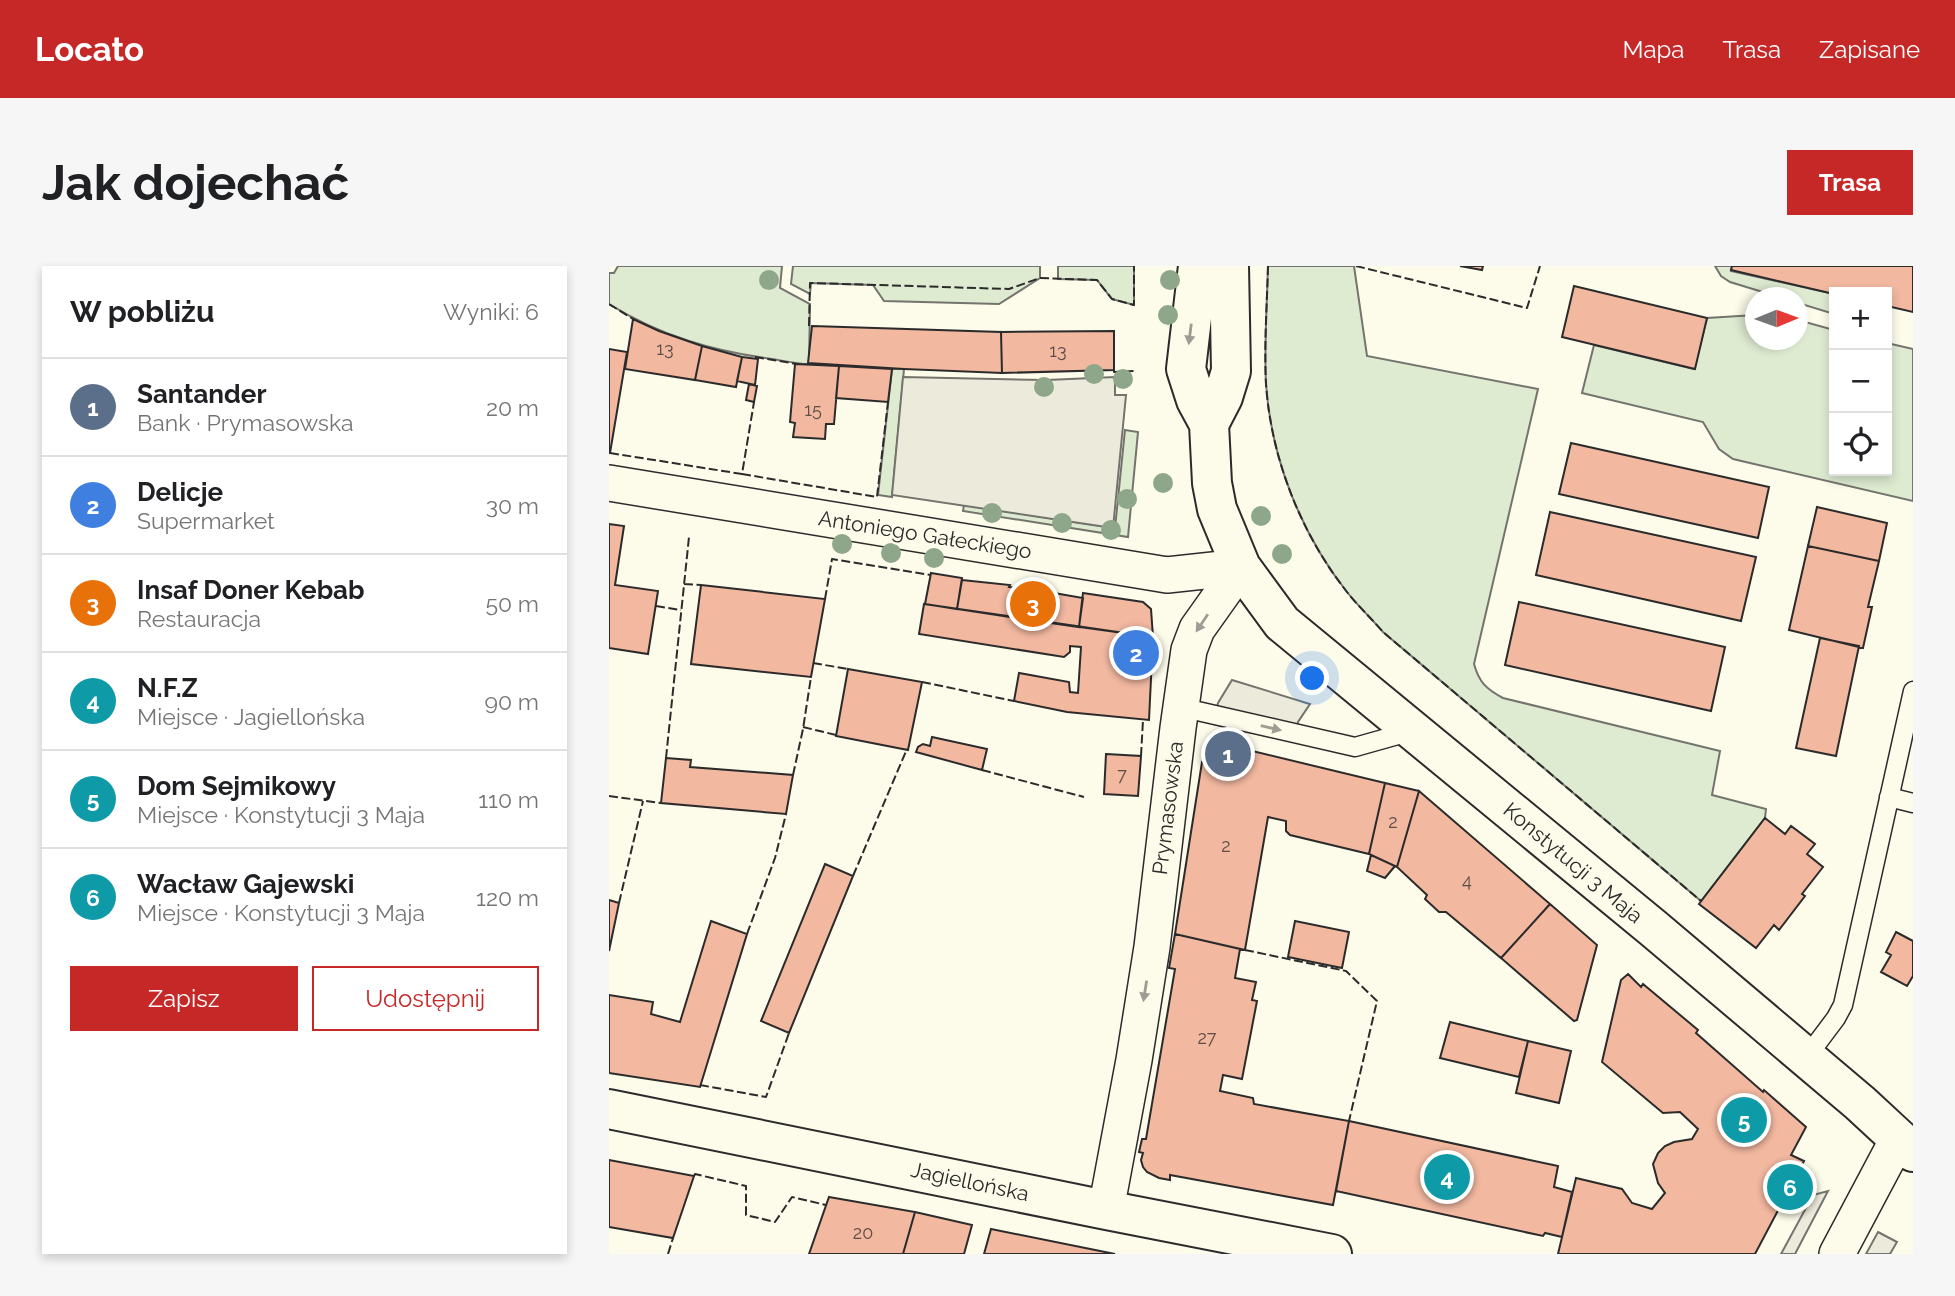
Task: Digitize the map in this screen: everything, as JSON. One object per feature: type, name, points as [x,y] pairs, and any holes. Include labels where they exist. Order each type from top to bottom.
[{"type":"street","points":[[1198,266],[1186,369],[1196,400],[1209,424],[1212,483],[1217,509],[1241,567]]},
{"type":"street","points":[[1209,424],[1223,397],[1231,371],[1229,266]]},
{"type":"street","name":"Antoniego Gałeckiego","points":[[609,484],[1167,575],[1241,567]]},
{"type":"street","name":"Prymasowska","points":[[1106,1210],[1134,1060],[1160,949],[1180,707],[1192,639],[1241,567]]},
{"type":"street","name":"Konstytucji 3 Maja","points":[[1241,567],[1282,622],[1653,928],[1905,1146]]},
{"type":"street","name":"Jagiellońska","points":[[609,1109],[1332,1254]]},
{"type":"street","points":[[1837,1254],[1905,1146]]},
{"type":"lane","points":[[1806,1058],[1843,1005],[1913,691]]},
{"type":"lane","points":[[1180,707],[1355,747],[1413,730]]},
{"type":"lane","points":[[1889,797],[1913,803]]},
{"type":"green space","points":[[618,266],[782,266],[780,288],[810,304],[809,364],[708,347],[687,341],[628,315],[609,304],[609,273],[614,273]]},
{"type":"green space","points":[[793,266],[1040,266],[1040,278],[999,304],[884,301],[873,285],[811,283],[810,294],[791,284]]},
{"type":"green space","points":[[1058,266],[1134,266],[1134,305],[1112,299],[1097,280],[1058,279]]},
{"type":"green space","points":[[1268,266],[1354,266],[1367,356],[1538,389],[1474,664],[1484,684],[1503,698],[1720,751],[1712,795],[1766,809],[1765,818],[1701,901],[1383,632],[1351,597],[1331,569],[1302,520],[1274,440],[1266,384]]},
{"type":"green space","points":[[1715,266],[1732,266],[1731,271],[1803,287],[1746,287],[1721,276]]},
{"type":"green space","points":[[1808,288],[1829,293],[1829,312],[1808,306]]},
{"type":"green space","points":[[1745,316],[1745,350],[1808,350],[1808,323],[1829,329],[1829,476],[1892,476],[1892,344],[1913,349],[1913,501],[1733,459],[1719,449],[1703,422],[1582,393],[1594,345],[1694,369],[1707,318]]},
{"type":"green space","points":[[892,369],[904,369],[892,497],[878,495]]},
{"type":"green space","points":[[1125,430],[1138,432],[1128,537],[963,511],[964,505],[1115,528]]},
{"type":"shaded area","points":[[903,377],[1043,380],[1042,390],[1045,391],[1047,380],[1115,377],[1115,395],[1126,395],[1113,528],[892,495]]},
{"type":"shaded area","points":[[1232,680],[1310,704],[1298,722],[1294,742],[1213,724],[1218,703]]},
{"type":"shaded area","points":[[1828,1191],[1795,1254],[1781,1254],[1813,1195]]},
{"type":"shaded area","points":[[1878,1232],[1897,1242],[1890,1254],[1866,1254]]},
{"type":"building","points":[[1460,266],[1483,266],[1482,270]]},
{"type":"building","points":[[1732,266],[1913,266],[1913,312],[1892,307],[1892,287],[1829,287],[1829,293],[1731,270]]},
{"type":"building","points":[[1574,286],[1707,318],[1695,369],[1562,337]]},
{"type":"building","points":[[633,319],[702,346],[695,380],[625,369]]},
{"type":"building","points":[[812,326],[1001,332],[1002,373],[808,363]]},
{"type":"building","points":[[1114,331],[1114,370],[1002,373],[1001,332]]},
{"type":"building","points":[[702,346],[742,357],[736,387],[695,380]]},
{"type":"building","points":[[609,349],[627,352],[610,453],[609,453]]},
{"type":"building","points":[[742,357],[758,359],[755,385],[737,381]]},
{"type":"building","points":[[795,364],[839,366],[834,424],[826,424],[825,439],[793,437],[795,423],[790,422]]},
{"type":"building","points":[[839,366],[892,369],[888,402],[836,398]]},
{"type":"building","points":[[749,384],[757,386],[754,402],[746,400]]},
{"type":"building","points":[[1571,443],[1769,487],[1758,538],[1559,494]]},
{"type":"building","points":[[1817,507],[1887,523],[1879,561],[1808,546]]},
{"type":"building","points":[[1550,512],[1756,557],[1741,621],[1536,575]]},
{"type":"building","points":[[609,524],[624,526],[615,585],[658,591],[648,654],[609,648]]},
{"type":"building","points":[[1808,546],[1879,561],[1868,607],[1872,607],[1863,648],[1789,630]]},
{"type":"building","points":[[931,573],[962,578],[957,609],[925,604]]},
{"type":"building","points":[[962,580],[1054,593],[1050,623],[957,609]]},
{"type":"building","points":[[701,585],[825,599],[811,677],[691,664]]},
{"type":"building","points":[[1054,593],[1083,598],[1079,627],[1050,623]]},
{"type":"building","points":[[1083,593],[1143,602],[1151,609],[1153,637],[1079,627]]},
{"type":"building","points":[[1519,602],[1725,647],[1711,711],[1505,665]]},
{"type":"building","points":[[924,604],[1153,637],[1149,720],[1067,712],[1014,701],[1019,673],[1069,682],[1070,692],[1078,693],[1081,647],[1070,646],[1070,652],[1064,657],[919,634]]},
{"type":"building","points":[[1820,638],[1859,646],[1836,756],[1796,748]]},
{"type":"building","points":[[848,669],[922,682],[908,750],[836,736]]},
{"type":"building","points":[[932,737],[987,749],[982,770],[916,752],[923,744],[930,746]]},
{"type":"building","points":[[1219,743],[1385,783],[1369,854],[1290,835],[1286,831],[1286,821],[1268,817],[1245,950],[1175,934],[1202,762],[1215,764]]},
{"type":"building","points":[[1106,754],[1141,756],[1138,796],[1104,794]]},
{"type":"building","points":[[666,758],[691,760],[690,767],[793,775],[786,814],[661,803]]},
{"type":"building","points":[[1385,783],[1419,791],[1397,867],[1369,854]]},
{"type":"building","points":[[1419,791],[1550,904],[1501,958],[1446,912],[1439,912],[1425,899],[1427,895],[1397,867]]},
{"type":"building","points":[[1765,818],[1785,834],[1791,826],[1815,844],[1807,854],[1823,867],[1779,930],[1774,925],[1756,948],[1699,904]]},
{"type":"building","points":[[1371,855],[1395,866],[1385,878],[1367,871]]},
{"type":"building","points":[[825,864],[853,876],[789,1033],[761,1021]]},
{"type":"building","points":[[609,900],[619,903],[609,951]]},
{"type":"building","points":[[1550,904],[1597,945],[1577,1020],[1574,1021],[1501,958]]},
{"type":"building","points":[[711,921],[747,934],[700,1087],[609,1073],[609,995],[653,1002],[651,1014],[680,1022]]},
{"type":"building","points":[[1295,921],[1349,932],[1342,968],[1288,957]]},
{"type":"building","points":[[1896,932],[1913,941],[1913,976],[1907,986],[1881,972],[1891,955],[1886,952]]},
{"type":"building","points":[[1175,934],[1240,949],[1235,978],[1256,982],[1252,1000],[1257,1001],[1242,1079],[1223,1075],[1220,1091],[1253,1098],[1254,1104],[1349,1121],[1333,1205],[1170,1175],[1170,1180],[1159,1178],[1143,1167],[1143,1153],[1139,1152],[1142,1139],[1146,1139],[1175,969],[1169,968]]},
{"type":"building","points":[[1628,974],[1698,1030],[1696,1033],[1806,1127],[1791,1155],[1804,1161],[1755,1254],[1558,1254],[1576,1178],[1622,1189],[1632,1203],[1652,1209],[1665,1193],[1658,1183],[1653,1164],[1658,1153],[1674,1142],[1692,1139],[1698,1129],[1680,1112],[1663,1113],[1602,1062],[1621,980]]},
{"type":"building","points":[[1450,1022],[1528,1041],[1519,1077],[1440,1058]]},
{"type":"building","points":[[1528,1041],[1571,1051],[1559,1103],[1516,1093]]},
{"type":"building","points":[[1349,1121],[1558,1166],[1554,1187],[1572,1192],[1562,1237],[1545,1233],[1543,1236],[1336,1191]]},
{"type":"building","points":[[609,1160],[694,1176],[673,1238],[609,1227]]},
{"type":"building","points":[[829,1197],[915,1212],[903,1254],[809,1254]]},
{"type":"building","points":[[915,1212],[972,1225],[964,1254],[903,1254]]},
{"type":"building","points":[[991,1229],[1115,1254],[984,1254]]},
{"type":"fence","points":[[809,326],[810,283],[1009,289],[1040,278],[1097,280],[1112,299],[1134,305],[1134,266]]},
{"type":"fence","points":[[1268,266],[1266,384],[1274,440],[1302,520],[1331,569],[1351,597],[1383,632],[1701,901]]},
{"type":"fence","points":[[1356,266],[1527,308],[1540,266]]},
{"type":"fence","points":[[609,304],[633,319]]},
{"type":"fence","points":[[755,357],[797,364]]},
{"type":"fence","points":[[1114,370],[1135,371]]},
{"type":"fence","points":[[610,453],[742,474],[754,402]]},
{"type":"fence","points":[[742,474],[877,497],[888,402]]},
{"type":"fence","points":[[666,758],[689,537]]},
{"type":"fence","points":[[825,599],[832,559],[931,575]]},
{"type":"fence","points":[[684,584],[701,585]]},
{"type":"fence","points":[[656,606],[681,610]]},
{"type":"fence","points":[[813,663],[848,669]]},
{"type":"fence","points":[[793,775],[811,677]]},
{"type":"fence","points":[[922,682],[1014,701]]},
{"type":"fence","points":[[1141,756],[1143,720]]},
{"type":"fence","points":[[803,727],[836,735]]},
{"type":"fence","points":[[853,876],[907,749]]},
{"type":"fence","points":[[982,770],[1084,797]]},
{"type":"fence","points":[[609,796],[661,803]]},
{"type":"fence","points":[[619,903],[643,801]]},
{"type":"fence","points":[[747,934],[775,858],[786,814]]},
{"type":"fence","points":[[1245,950],[1346,971],[1377,1001],[1349,1121]]},
{"type":"fence","points":[[700,1085],[766,1097],[789,1033]]},
{"type":"fence","points":[[694,1176],[695,1174],[746,1186],[746,1215],[775,1222],[792,1197],[826,1205]]},
{"type":"fence","points":[[668,1254],[673,1238]]},
{"type":"place","name":"Insaf Doner Kebab","points":[[1033,604]]},
{"type":"place","name":"Delicje","points":[[1136,653]]},
{"type":"place","name":"Santander","points":[[1228,754]]},
{"type":"place","name":"Dom Sejmikowy","points":[[1744,1120]]},
{"type":"place","name":"N.F.Z","points":[[1447,1177]]},
{"type":"place","name":"Wacław Gajewski","points":[[1790,1187]]}]
